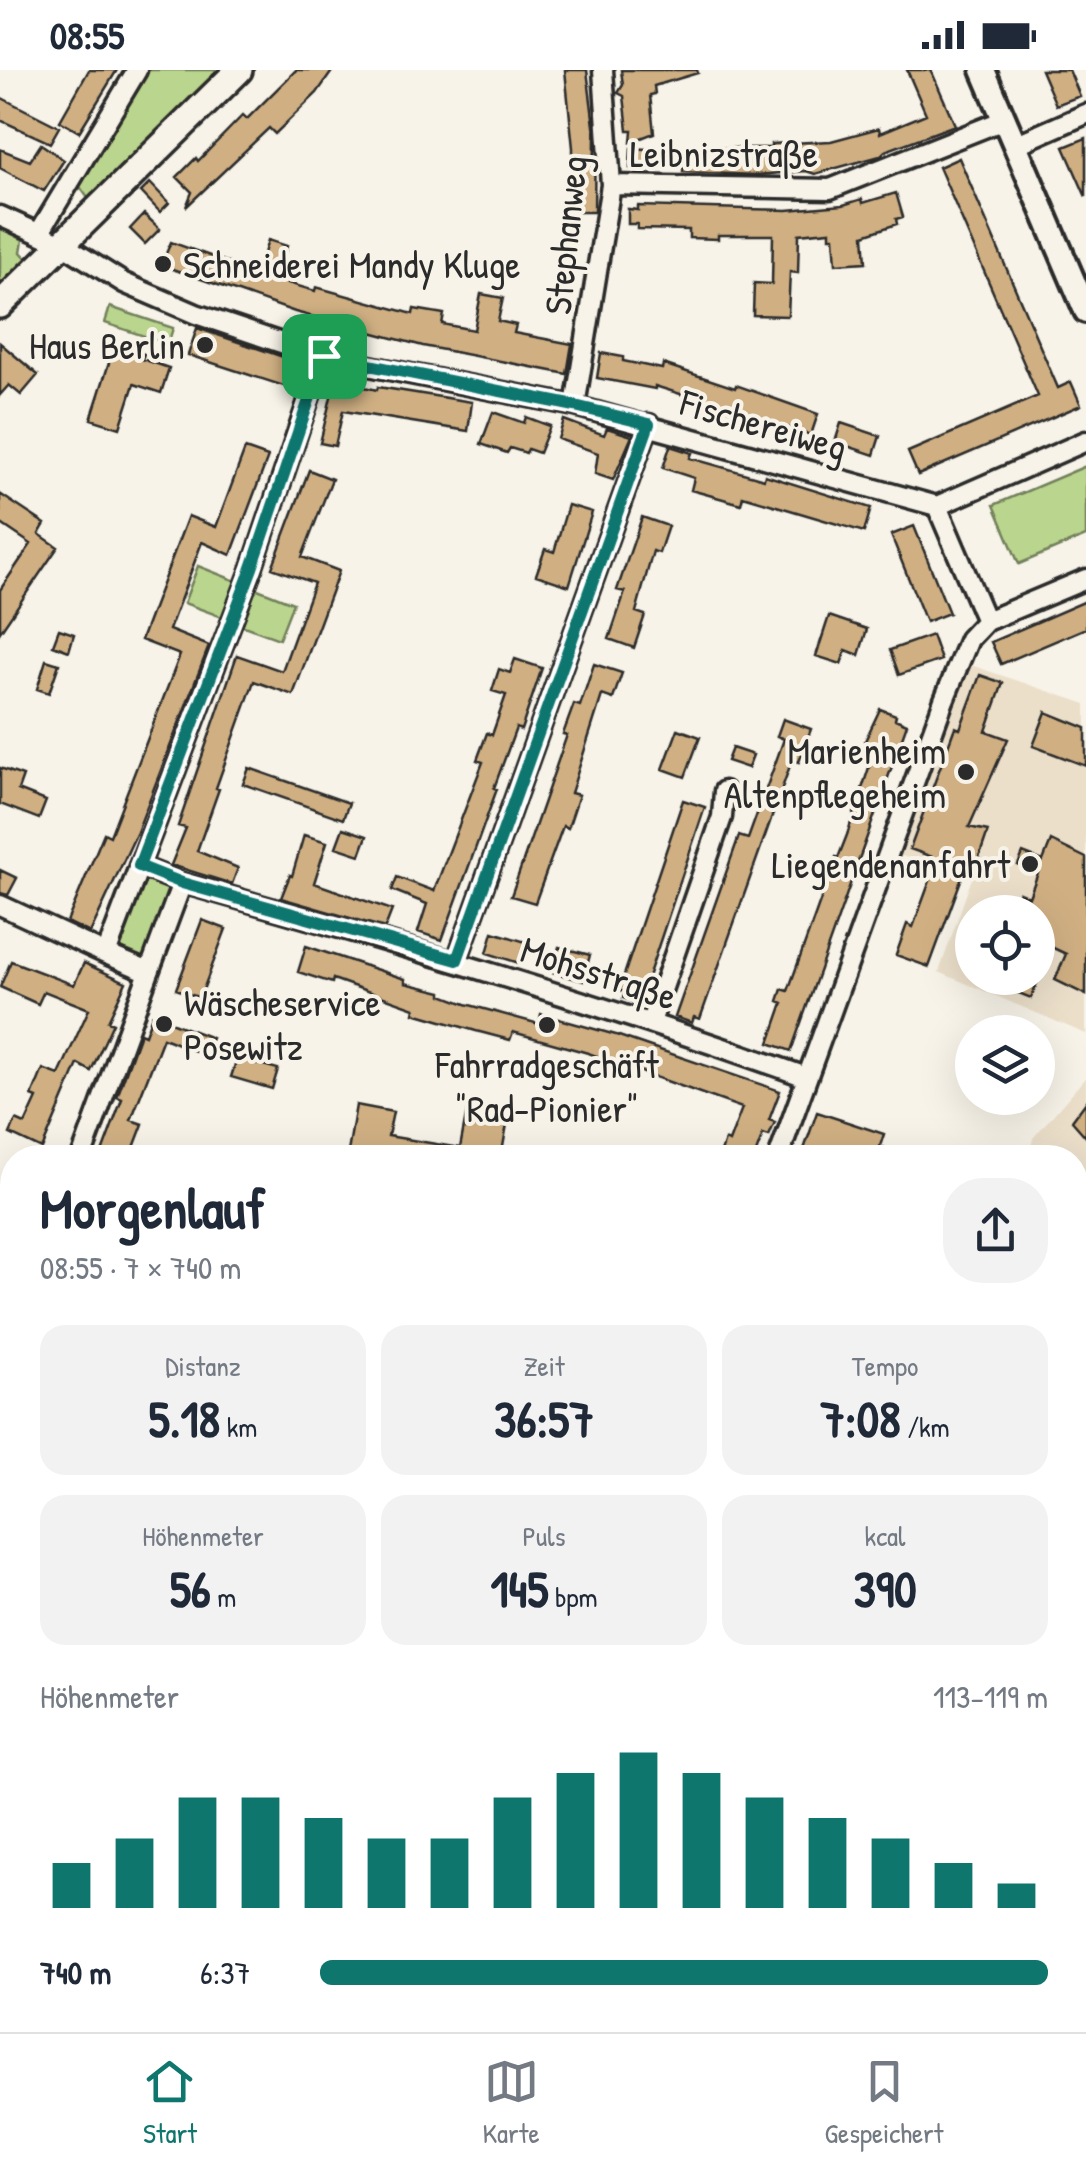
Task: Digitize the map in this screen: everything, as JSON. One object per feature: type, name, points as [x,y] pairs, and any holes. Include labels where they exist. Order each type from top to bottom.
[{"type":"main road","points":[[0,305],[51,238],[240,70]]},
{"type":"street","points":[[51,238],[137,70]]},
{"type":"street","name":"Stephanweg","points":[[575,406],[611,185],[603,70]]},
{"type":"street","points":[[983,70],[1086,312]]},
{"type":"street","points":[[1015,145],[1086,114]]},
{"type":"street","name":"Leibnizstraße","points":[[611,185],[830,189],[1004,120]]},
{"type":"street","name":"Fischereiweg","points":[[0,216],[51,238],[124,283],[196,314],[324,356],[649,424],[936,506]]},
{"type":"street","points":[[106,954],[252,568],[324,356]]},
{"type":"street","points":[[457,960],[649,424]]},
{"type":"street","points":[[986,621],[936,506],[1086,441]]},
{"type":"street","points":[[782,1145],[969,639],[986,621],[1086,579]]},
{"type":"street","points":[[651,1022],[722,817],[724,791]]},
{"type":"street","name":"Mohsstraße","points":[[139,866],[182,883],[457,960],[806,1077]]},
{"type":"street","points":[[87,1145],[182,883]]},
{"type":"street","points":[[0,905],[149,972]]},
{"type":"shaded area","points":[[968,664],[1086,704],[1086,1034],[1055,1021],[1055,1015],[1041,1015],[994,995],[1055,995],[1055,895],[966,895],[972,878],[898,855]]},
{"type":"shaded area","points":[[955,926],[955,979],[939,972]]},
{"type":"shaded area","points":[[1086,1077],[1086,1145],[1032,1145],[1033,1138]]},
{"type":"green space","points":[[137,70],[239,70],[97,211],[73,177]]},
{"type":"green space","points":[[0,227],[23,240],[21,252],[29,261],[0,291]]},
{"type":"green space","points":[[110,307],[173,328],[168,344],[105,323]]},
{"type":"green space","points":[[1086,466],[1086,536],[1019,564],[994,505]]},
{"type":"green space","points":[[198,566],[236,581],[222,617],[184,603]]},
{"type":"green space","points":[[255,588],[293,603],[279,639],[241,625]]},
{"type":"green space","points":[[141,876],[174,888],[145,963],[112,950]]},
{"type":"building","points":[[89,70],[117,70],[79,132],[60,121]]},
{"type":"building","points":[[296,70],[333,70],[317,93],[275,134],[269,128],[186,207],[192,192],[177,177],[243,115],[247,119]]},
{"type":"building","points":[[565,70],[587,70],[595,134],[594,212],[572,212],[573,148]]},
{"type":"building","points":[[621,70],[698,73],[654,86],[655,94],[650,95],[654,133],[631,142],[624,96],[618,93],[623,85]]},
{"type":"building","points":[[907,70],[931,70],[955,125],[880,156],[815,174],[683,172],[684,158],[714,159],[714,148],[771,148],[771,144],[831,141],[879,128],[880,133],[926,114]]},
{"type":"building","points":[[1041,70],[1069,70],[1080,96],[1056,105]]},
{"type":"building","points":[[0,97],[59,127],[50,143],[0,120]]},
{"type":"building","points":[[1086,138],[1086,197],[1064,147]]},
{"type":"building","points":[[41,144],[64,160],[44,191],[0,168],[0,149],[30,161]]},
{"type":"building","points":[[631,148],[663,150],[662,162],[656,162],[656,170],[630,168]]},
{"type":"building","points":[[959,158],[1058,388],[1071,382],[1081,405],[918,475],[908,452],[1038,396],[939,167]]},
{"type":"building","points":[[150,183],[169,203],[160,212],[141,192]]},
{"type":"building","points":[[896,193],[903,217],[896,219],[897,224],[864,235],[866,262],[836,264],[830,231],[799,234],[798,273],[790,272],[788,316],[753,315],[754,283],[772,284],[773,235],[689,238],[689,230],[637,229],[637,224],[628,224],[628,209],[638,210],[638,206],[787,210],[843,205],[862,199],[863,203]]},
{"type":"building","points":[[144,214],[160,229],[145,244],[130,229]]},
{"type":"building","points":[[268,240],[287,246],[277,280],[413,314],[414,309],[444,314],[442,324],[474,330],[481,294],[503,298],[498,321],[516,325],[514,333],[572,344],[567,374],[423,346],[295,312],[161,265],[171,242],[258,273]]},
{"type":"building","points":[[197,328],[301,363],[298,384],[293,389],[188,355]]},
{"type":"building","points":[[0,343],[38,375],[21,395],[9,385],[0,395]]},
{"type":"building","points":[[115,344],[169,368],[161,393],[134,384],[120,428],[91,419]]},
{"type":"building","points":[[601,353],[662,369],[663,364],[818,414],[811,435],[655,386],[597,378]]},
{"type":"building","points":[[335,380],[377,390],[378,387],[472,402],[468,431],[343,411],[335,446],[320,443]]},
{"type":"building","points":[[493,412],[524,423],[526,417],[550,426],[539,453],[510,448],[507,453],[481,444]]},
{"type":"building","points":[[564,420],[604,435],[607,428],[632,436],[613,480],[595,474],[598,453],[558,439]]},
{"type":"building","points":[[841,423],[880,436],[874,455],[835,442]]},
{"type":"building","points":[[670,446],[692,453],[690,458],[764,479],[765,475],[871,508],[864,532],[743,496],[741,504],[691,490],[694,478],[663,468]]},
{"type":"building","points":[[245,449],[268,457],[231,555],[202,542],[169,630],[209,646],[137,832],[90,933],[67,922],[104,833],[110,836],[180,655],[141,640],[188,516],[216,527]]},
{"type":"building","points":[[309,470],[332,479],[302,557],[339,571],[293,695],[254,681],[216,788],[219,789],[197,851],[238,868],[232,884],[171,865],[186,828],[178,826],[237,655],[282,671],[314,583],[272,568]]},
{"type":"building","points":[[0,494],[45,524],[39,534],[58,547],[0,632],[0,590],[31,544],[0,523]]},
{"type":"building","points":[[568,505],[592,512],[569,586],[536,575],[545,549],[554,552]]},
{"type":"building","points":[[642,517],[668,526],[659,553],[653,551],[636,612],[645,615],[634,648],[609,639],[625,592],[617,590]]},
{"type":"building","points":[[914,526],[949,613],[926,622],[891,535]]},
{"type":"building","points":[[1086,601],[1086,628],[1001,664],[991,642]]},
{"type":"building","points":[[829,616],[867,629],[859,655],[846,650],[841,664],[816,656]]},
{"type":"building","points":[[59,629],[74,634],[69,651],[53,645]]},
{"type":"building","points":[[932,635],[941,660],[899,675],[890,650]]},
{"type":"building","points":[[515,659],[542,668],[521,730],[516,728],[442,940],[418,932],[427,904],[392,890],[397,877],[434,891],[483,762],[477,760],[487,733],[492,735],[506,695],[492,691],[499,669],[510,673]]},
{"type":"building","points":[[46,660],[59,664],[49,693],[37,689]]},
{"type":"building","points":[[594,664],[622,673],[613,699],[602,695],[571,793],[579,795],[568,828],[563,826],[535,903],[511,896],[567,735],[563,734],[574,704],[580,706]]},
{"type":"building","name":"Marienheim Altenpflegeheim","points":[[980,675],[1003,683],[986,731],[1008,739],[969,827],[988,831],[974,872],[965,869],[929,967],[896,955],[907,924],[913,927],[938,859],[910,849],[955,727],[960,729]]},
{"type":"building","points":[[880,709],[907,724],[791,1051],[769,1043],[783,1003],[778,1001],[782,989],[788,991],[847,835],[876,746],[865,741]]},
{"type":"building","points":[[1046,712],[1086,728],[1086,766],[1033,746]]},
{"type":"building","points":[[783,719],[811,729],[799,762],[792,760],[700,1019],[694,1017],[692,1023],[675,1017],[739,836],[748,839],[784,739],[777,736]]},
{"type":"building","points":[[678,729],[700,737],[685,777],[663,769]]},
{"type":"building","points":[[732,748],[753,755],[748,768],[727,761]]},
{"type":"building","points":[[0,768],[23,776],[18,790],[46,801],[39,819],[0,804]]},
{"type":"building","points":[[249,768],[349,803],[343,819],[243,784]]},
{"type":"building","points":[[683,800],[705,807],[646,983],[635,1002],[623,998],[625,992],[619,990]]},
{"type":"building","points":[[343,828],[367,836],[360,855],[336,847]]},
{"type":"building","points":[[304,835],[327,842],[314,883],[392,910],[385,928],[281,898]]},
{"type":"building","points":[[1051,841],[1086,858],[1086,995],[1055,980],[1066,954],[1055,949],[1055,895],[1030,895],[1038,873],[1018,865],[1023,853],[1043,861]]},
{"type":"building","points":[[0,870],[17,878],[8,895],[0,893]]},
{"type":"building","points":[[202,920],[226,929],[200,998],[176,989]]},
{"type":"building","points":[[493,932],[526,942],[519,963],[487,953]]},
{"type":"building","points":[[306,946],[405,979],[405,983],[442,992],[466,1004],[539,1024],[541,1014],[616,1035],[780,1091],[769,1120],[775,1122],[769,1136],[763,1134],[759,1145],[723,1145],[725,1140],[729,1142],[742,1108],[588,1053],[513,1032],[510,1040],[476,1031],[414,1013],[415,1008],[333,979],[332,983],[298,972]]},
{"type":"building","points":[[559,947],[590,955],[583,981],[552,972]]},
{"type":"building","points":[[11,961],[74,985],[84,963],[126,982],[91,1071],[78,1064],[44,1145],[33,1145],[10,1134],[16,1120],[25,1124],[37,1098],[32,1096],[43,1069],[59,1075],[89,1009],[44,991],[38,1004],[0,987]]},
{"type":"building","points":[[152,1015],[212,1038],[205,1055],[163,1038],[131,1120],[143,1124],[135,1145],[105,1145],[140,1033],[145,1035]]},
{"type":"building","points":[[237,1058],[278,1069],[272,1089],[231,1077]]},
{"type":"building","points":[[1086,1102],[1086,1137],[1072,1121]]},
{"type":"building","points":[[356,1105],[393,1112],[388,1136],[442,1145],[349,1145]]},
{"type":"building","points":[[468,1105],[509,1113],[503,1145],[461,1145]]},
{"type":"building","points":[[817,1112],[884,1134],[880,1145],[806,1145]]},
{"type":"place","name":"Schneiderei Mandy Kluge","points":[[163,264]]},
{"type":"place","name":"Haus Berlin","points":[[205,345]]},
{"type":"place","name":"Marienheim Altenpflegeheim","points":[[966,772]]},
{"type":"place","name":"Liegendenanfahrt","points":[[1030,864]]},
{"type":"place","name":"Wäscheservice Posewitz","points":[[164,1024]]},
{"type":"place","name":"Fahrradgeschäft \"Rad-Pionier\"","points":[[547,1025]]},
{"type":"route","points":[[324,356],[649,424],[457,960],[182,883],[139,866],[252,568],[324,356]]}]
